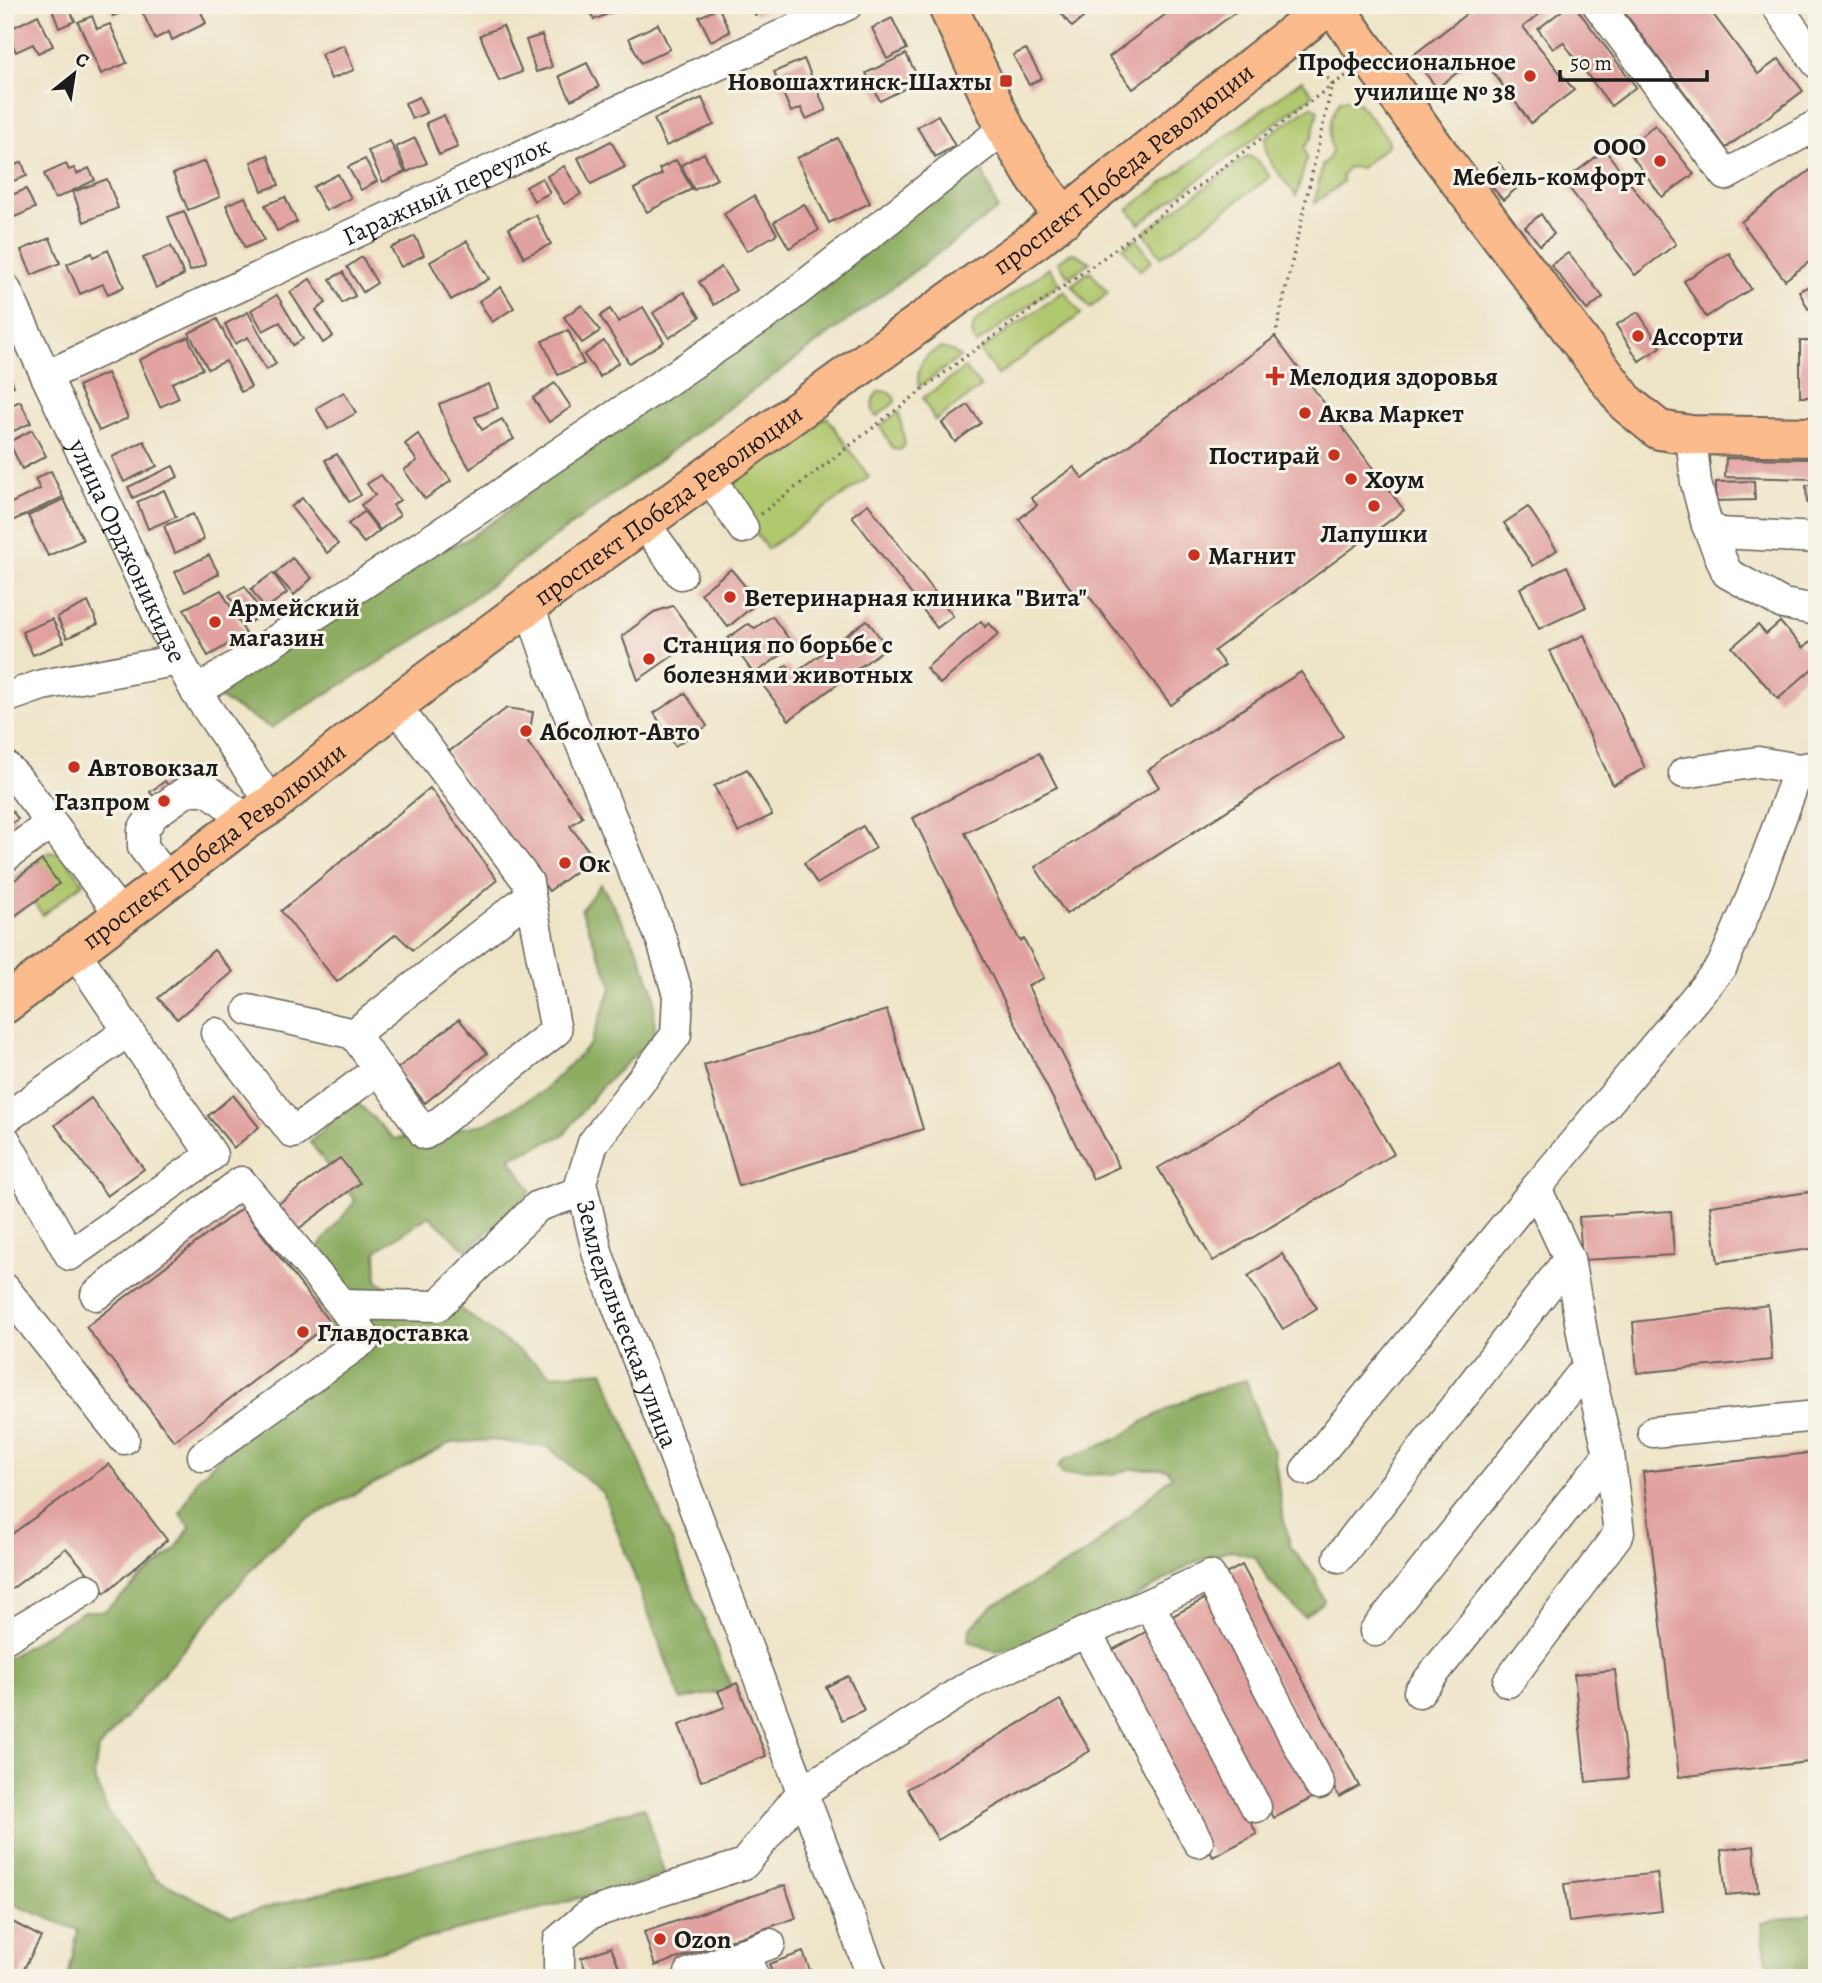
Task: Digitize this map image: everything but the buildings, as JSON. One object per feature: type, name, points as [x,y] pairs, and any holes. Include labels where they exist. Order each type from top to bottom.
[{"type":"main road","points":[[947,5],[1005,128],[1064,218]]},
{"type":"main road","points":[[1331,5],[1626,404],[1659,430],[1691,435],[1817,437]]},
{"type":"main road","name":"проспект Победа Революции","points":[[5,1004],[529,605],[1064,218],[1331,5]]},
{"type":"street","name":"Гаражный переулок","points":[[46,376],[847,5]]},
{"type":"street","points":[[1598,5],[1726,175],[1817,125]]},
{"type":"street","points":[[1776,5],[1817,63]]},
{"type":"street","points":[[196,692],[494,499],[776,307],[1005,128]]},
{"type":"street","name":"улица Орджоникидзе","points":[[5,288],[179,660],[260,812]]},
{"type":"street","points":[[1691,435],[1696,483],[1707,525],[1727,573],[1783,604],[1817,610]]},
{"type":"street","points":[[709,476],[743,528]]},
{"type":"street","points":[[644,523],[681,573]]},
{"type":"street","points":[[1707,525],[1719,533],[1817,538]]},
{"type":"street","name":"Земледельческая улица","points":[[529,605],[554,675],[662,942],[678,995],[676,1035],[593,1143],[581,1181],[598,1255],[873,1978]]},
{"type":"street","points":[[5,698],[42,685],[179,660]]},
{"type":"street","points":[[249,1010],[354,1034],[425,1134],[556,1031],[528,882],[395,705]]},
{"type":"street","points":[[1306,1471],[1536,1188],[1722,966],[1808,767],[1758,762],[1684,773]]},
{"type":"street","points":[[5,766],[122,916]]},
{"type":"street","points":[[169,881],[143,847],[142,830],[154,814],[188,790],[208,790],[260,812]]},
{"type":"street","points":[[5,857],[50,824]]},
{"type":"street","points":[[354,1034],[530,896]]},
{"type":"street","points":[[5,1140],[70,1255],[212,1155],[75,952]]},
{"type":"street","points":[[5,1119],[128,1031]]},
{"type":"street","points":[[216,1033],[293,1133],[379,1069]]},
{"type":"street","points":[[96,1295],[241,1182],[366,1338],[203,1456]]},
{"type":"street","points":[[1508,1682],[1619,1533],[1609,1454],[1588,1366],[1569,1259],[1536,1188]]},
{"type":"street","points":[[341,1304],[437,1306],[538,1206],[583,1191]]},
{"type":"street","points":[[1339,1557],[1569,1259]]},
{"type":"street","points":[[5,1289],[124,1439]]},
{"type":"street","points":[[1375,1631],[1588,1366]]},
{"type":"street","points":[[1653,1432],[1817,1416]]},
{"type":"street","points":[[1419,1692],[1609,1454]]},
{"type":"street","points":[[559,1978],[559,1940],[589,1914],[744,1864],[802,1792],[974,1683],[1210,1576],[1319,1784]]},
{"type":"street","points":[[5,1638],[88,1589]]},
{"type":"street","points":[[1149,1604],[1256,1807]]},
{"type":"street","points":[[1086,1632],[1198,1842]]},
{"type":"street","points":[[690,1973],[756,1958]]},
{"type":"path","points":[[1275,337],[1332,85],[1295,33]]},
{"type":"path","points":[[743,528],[969,355],[1102,259],[1332,85],[1371,59]]},
{"type":"green space","points":[[1302,80],[1313,95],[1139,224],[1128,209]]},
{"type":"green space","points":[[1341,100],[1359,103],[1387,138],[1388,145],[1361,168],[1348,167],[1342,176],[1343,182],[1315,203],[1322,166],[1332,151],[1332,118],[1337,105]]},
{"type":"green space","points":[[1311,106],[1318,110],[1312,137],[1304,148],[1307,158],[1296,196],[1270,161],[1265,145],[1266,137]]},
{"type":"green space","points":[[972,146],[998,209],[423,635],[271,728],[210,693],[369,580],[464,541],[503,515],[575,452]]},
{"type":"green space","points":[[1248,156],[1258,161],[1270,177],[1161,257],[1144,232]]},
{"type":"green space","points":[[1136,238],[1152,261],[1140,270],[1123,248]]},
{"type":"green space","points":[[1075,253],[1090,262],[1069,277],[1058,262]]},
{"type":"green space","points":[[1049,268],[1060,283],[976,344],[972,332],[976,321]]},
{"type":"green space","points":[[1090,271],[1108,293],[1090,308],[1072,285]]},
{"type":"green space","points":[[1064,291],[1081,314],[998,375],[980,351]]},
{"type":"green space","points":[[941,348],[960,357],[919,387],[919,368],[929,354]]},
{"type":"green space","points":[[965,368],[981,387],[935,421],[923,398]]},
{"type":"green space","points":[[879,391],[888,392],[895,402],[876,417],[872,403]]},
{"type":"green space","points":[[899,412],[905,445],[900,450],[893,449],[880,426]]},
{"type":"green space","points":[[827,417],[869,477],[767,549],[724,489]]},
{"type":"green space","points":[[50,852],[63,855],[83,883],[43,915],[15,878]]},
{"type":"green space","points":[[601,884],[638,950],[654,993],[655,1036],[600,1088],[564,1135],[510,1158],[531,1191],[467,1251],[429,1216],[376,1251],[377,1280],[411,1305],[441,1295],[552,1375],[603,1371],[732,1689],[681,1700],[603,1493],[548,1447],[492,1440],[450,1443],[306,1520],[266,1553],[98,1749],[94,1776],[108,1812],[156,1879],[231,1917],[644,1807],[665,1876],[376,1952],[158,1978],[68,1978],[78,1930],[5,1901],[5,1660],[84,1611],[104,1611],[175,1550],[190,1527],[180,1514],[198,1478],[330,1354],[307,1261],[355,1201],[310,1142],[355,1100],[394,1139],[485,1124],[542,1092],[590,1044],[612,986],[581,910]]},
{"type":"green space","points":[[1246,1380],[1264,1434],[1274,1451],[1282,1512],[1291,1548],[1315,1577],[1324,1601],[1304,1617],[1270,1583],[1255,1557],[1228,1550],[1193,1563],[1128,1602],[1032,1646],[995,1651],[968,1641],[970,1629],[992,1606],[1089,1551],[1172,1476],[1167,1469],[1064,1475],[1058,1467],[1064,1460],[1119,1438],[1144,1421],[1198,1394]]},
{"type":"green space","points":[[1817,1913],[1817,1975],[1792,1966],[1781,1968],[1767,1963],[1761,1923]]},
{"type":"place","name":"Профессиональное училище № 38","points":[[1530,76]]},
{"type":"place","name":"Новошахтинск-Шахты","points":[[1006,81]]},
{"type":"place","name":"ООО Мебель-комфорт","points":[[1660,161]]},
{"type":"place","name":"Ассорти","points":[[1638,336]]},
{"type":"place","name":"Мелодия здоровья","points":[[1275,376]]},
{"type":"place","name":"Аква Маркет","points":[[1305,413]]},
{"type":"place","name":"Постирай","points":[[1334,455]]},
{"type":"place","name":"Хоум","points":[[1351,479]]},
{"type":"place","name":"Лапушки","points":[[1374,506]]},
{"type":"place","name":"Магнит","points":[[1194,555]]},
{"type":"place","name":"Ветеринарная клиника \"Вита\"","points":[[730,597]]},
{"type":"place","name":"Армейский магазин","points":[[215,622]]},
{"type":"place","name":"Станция по борьбе с болезнями животных","points":[[649,659]]},
{"type":"place","name":"Абсолют-Авто","points":[[526,731]]},
{"type":"place","name":"Автовокзал","points":[[74,767]]},
{"type":"place","name":"Газпром","points":[[164,801]]},
{"type":"place","name":"Ок","points":[[565,863]]},
{"type":"place","name":"Главдоставка","points":[[303,1332]]},
{"type":"place","name":"Ozon","points":[[660,1939]]}]
